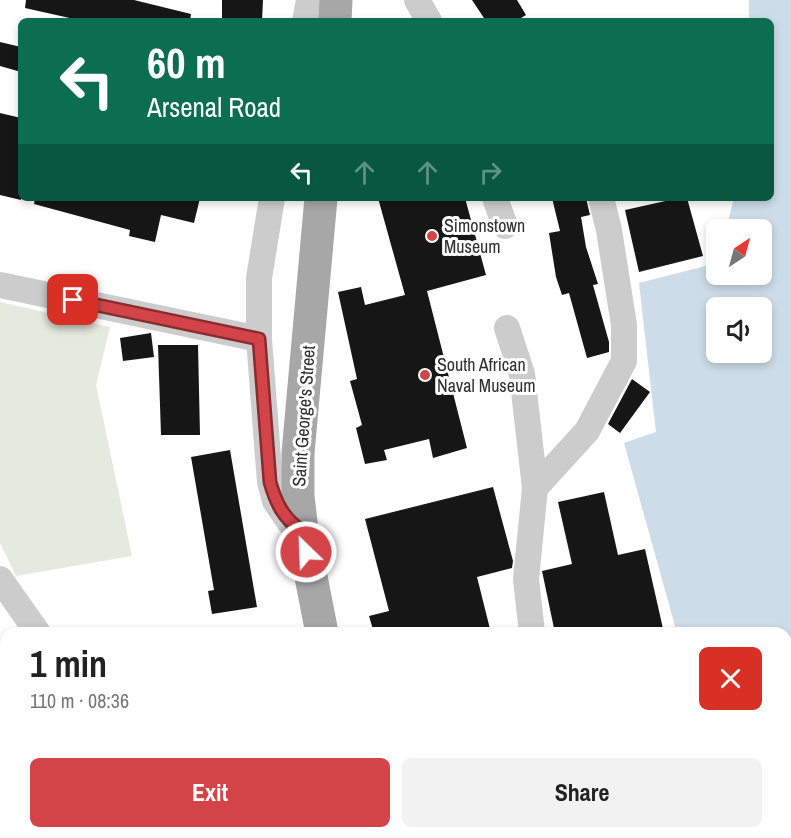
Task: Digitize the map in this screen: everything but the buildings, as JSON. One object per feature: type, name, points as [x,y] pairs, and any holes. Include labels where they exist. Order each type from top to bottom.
[{"type":"main road","points":[[335,18],[336,0]]},
{"type":"main road","name":"Saint George's Street","points":[[321,201],[298,453],[298,496],[302,531],[321,627]]},
{"type":"street","points":[[306,18],[309,0]]},
{"type":"street","points":[[417,0],[427,18]]},
{"type":"street","points":[[272,201],[259,278],[259,339],[270,482],[275,501],[283,514],[290,523],[302,531]]},
{"type":"street","points":[[496,201],[505,226]]},
{"type":"street","points":[[536,488],[587,431],[624,361],[624,324],[609,230],[602,201]]},
{"type":"street","points":[[0,285],[259,339]]},
{"type":"street","points":[[507,328],[522,374],[536,488],[526,579],[531,627]]},
{"type":"street","points":[[0,579],[34,627]]},
{"type":"shaded area","points":[[0,302],[110,327],[96,385],[132,556],[16,576],[0,543]]},
{"type":"water","points":[[749,0],[791,0],[791,627],[675,627],[624,443],[656,432],[639,283],[706,266],[706,285],[772,285],[772,219],[729,219],[733,201],[774,201],[774,18],[749,18]]},
{"type":"place","name":"Simonstown Museum","points":[[432,236]]},
{"type":"place","name":"South African Naval Museum","points":[[425,375]]},
{"type":"route","points":[[73,300],[259,339],[270,482],[275,501],[283,514],[290,523],[302,531],[306,552]]}]
